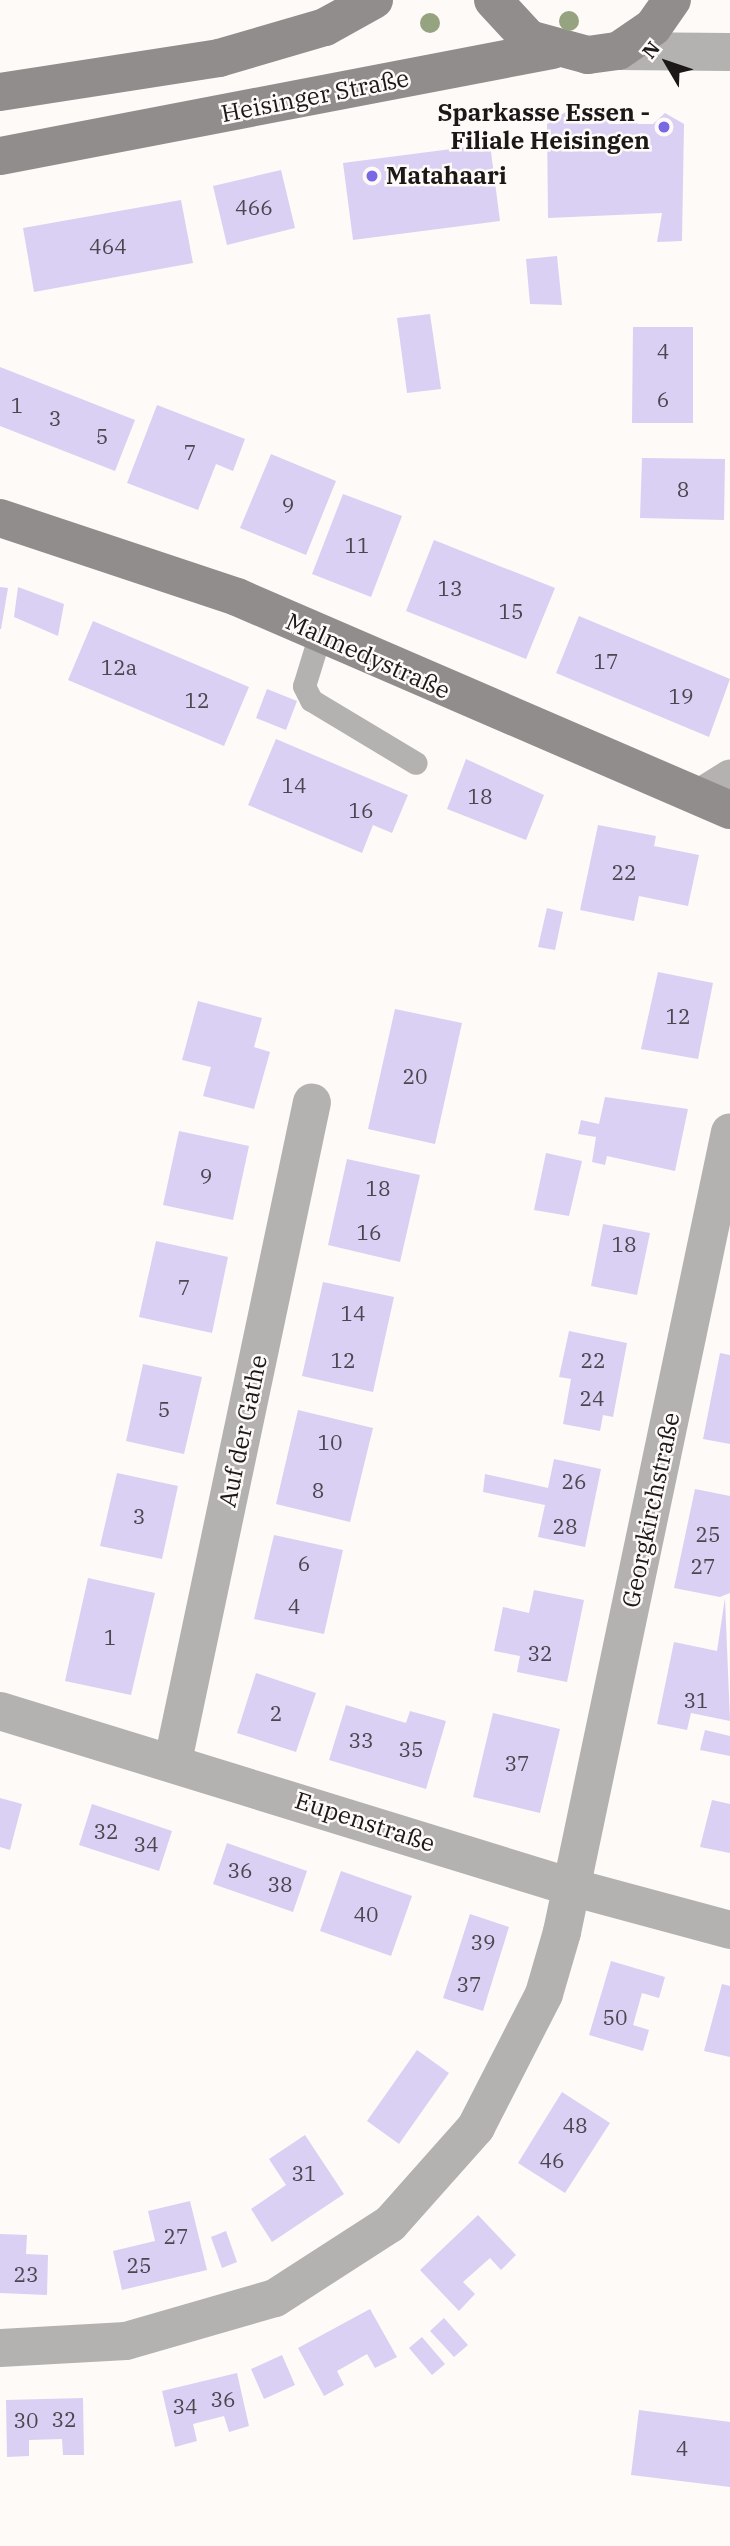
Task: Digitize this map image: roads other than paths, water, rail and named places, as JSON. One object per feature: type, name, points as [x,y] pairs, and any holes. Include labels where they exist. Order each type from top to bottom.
[{"type":"main road","points":[[0,92],[219,58],[325,27],[374,0]]},
{"type":"main road","points":[[493,0],[519,31],[552,50]]},
{"type":"main road","points":[[618,51],[653,27],[672,0]]},
{"type":"main road","name":"Heisinger Straße","points":[[0,156],[552,50],[618,51]]},
{"type":"main road","name":"Malmedystraße","points":[[0,518],[237,597],[320,634],[721,794]]},
{"type":"street","points":[[618,51],[730,52]]},
{"type":"street","name":"Auf der Gathe","points":[[173,1761],[312,1102]]},
{"type":"street","name":"Georgkirchstraße","points":[[0,2348],[126,2341],[208,2321],[275,2298],[390,2224],[476,2127],[513,2065],[544,1994],[571,1887],[730,1132]]},
{"type":"street","name":"Eupenstraße","points":[[0,1712],[173,1761],[571,1887],[730,1930]]},
{"type":"lane","points":[[320,634],[304,686],[311,700],[416,763]]},
{"type":"place","name":"Sparkasse Essen - Filiale Heisingen","points":[[664,127]]},
{"type":"place","name":"Matahaari","points":[[372,176]]}]
